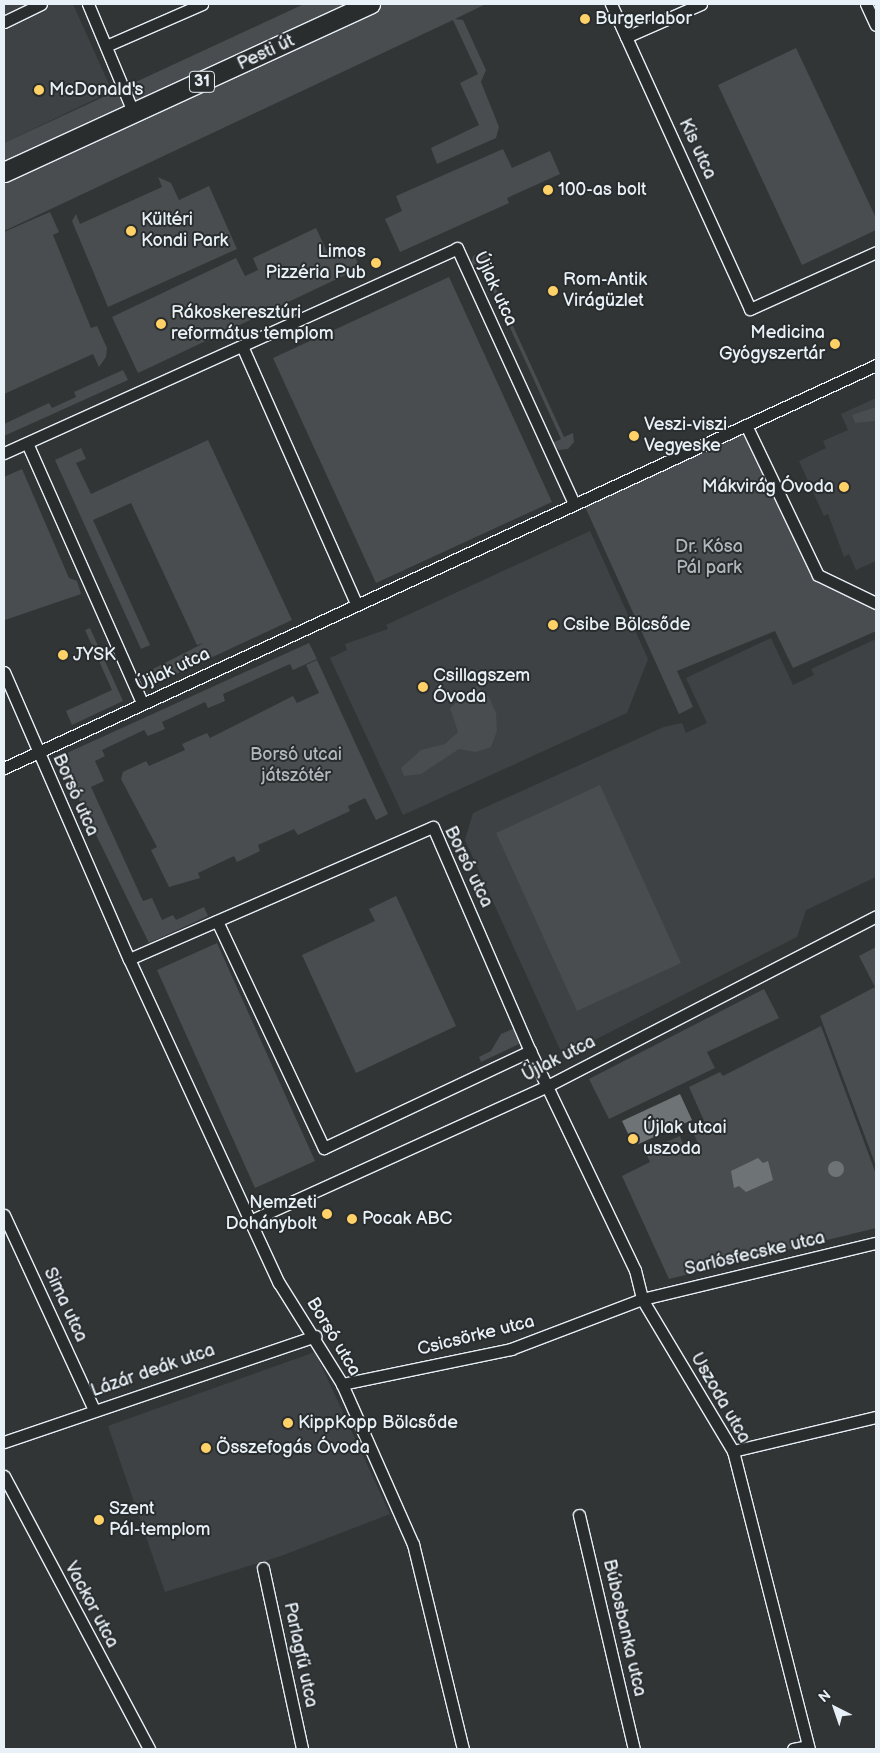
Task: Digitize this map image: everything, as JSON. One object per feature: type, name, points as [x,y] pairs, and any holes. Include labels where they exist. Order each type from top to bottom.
[{"type":"main road","name":"Pesti út","points":[[4,172],[134,114],[370,4]]},
{"type":"street","points":[[4,22],[41,4]]},
{"type":"street","points":[[88,4],[134,114]]},
{"type":"street","points":[[106,46],[202,4]]},
{"type":"street","name":"Kis utca","points":[[611,4],[750,308],[876,252]]},
{"type":"street","points":[[626,37],[701,4]]},
{"type":"street","points":[[866,4],[876,25]]},
{"type":"street","name":"Újlak utca","points":[[4,453],[457,248],[574,504]]},
{"type":"street","points":[[242,346],[357,604]]},
{"type":"street","name":"Újlak utca","points":[[4,768],[35,750],[142,703],[876,365]]},
{"type":"street","points":[[746,425],[818,575],[876,603]]},
{"type":"street","points":[[27,444],[142,703]]},
{"type":"street","name":"Borsó utca","points":[[4,672],[35,750],[129,959],[252,1220],[279,1283],[315,1336],[342,1384],[413,1544],[463,1749]]},
{"type":"street","name":"Borsó utca","points":[[129,959],[433,827],[547,1086]]},
{"type":"street","name":"Újlak utca","points":[[252,1220],[547,1086],[876,916]]},
{"type":"street","points":[[217,921],[324,1148],[530,1051]]},
{"type":"street","name":"Uszoda utca","points":[[547,1086],[635,1270],[642,1299],[733,1451],[808,1747]]},
{"type":"street","name":"Sima utca","points":[[4,1215],[94,1410]]},
{"type":"street","name":"Sarlósfecske utca","points":[[642,1299],[876,1244]]},
{"type":"street","name":"Csicsörke utca","points":[[342,1384],[511,1349],[642,1299]]},
{"type":"street","name":"Lázár deák utca","points":[[4,1442],[315,1336]]},
{"type":"street","points":[[733,1451],[876,1418]]},
{"type":"street","name":"Vackor utca","points":[[4,1476],[149,1749]]},
{"type":"street","name":"Búbosbanka utca","points":[[579,1515],[634,1749]]},
{"type":"street","name":"Parlagfű utca","points":[[264,1568],[302,1749]]},
{"type":"street","points":[[793,1749],[808,1747]]},
{"type":"shaded area","points":[[4,4],[73,4],[112,91],[4,143]]},
{"type":"shaded area","name":"Mákvirág Óvoda","points":[[876,398],[876,561],[856,570],[849,554],[844,557],[828,514],[824,516],[799,461],[826,448],[823,441],[848,430],[841,414]]},
{"type":"shaded area","points":[[590,531],[648,659],[627,713],[403,815],[330,658],[347,650],[345,644],[388,629],[386,625]]},
{"type":"shaded area","points":[[771,638],[793,685],[814,675],[811,669],[876,639],[876,877],[806,910],[797,937],[563,1056],[465,840],[473,813],[664,727],[682,723],[686,733],[707,723],[686,678]]},
{"type":"shaded area","points":[[680,1094],[692,1120],[634,1146],[622,1121]]},
{"type":"shaded area","points":[[758,1158],[763,1163],[768,1161],[773,1180],[746,1192],[739,1186],[734,1188],[731,1171]]},
{"type":"shaded area","points":[[836,1161],[842,1163],[844,1169],[842,1175],[836,1177],[830,1175],[828,1169],[830,1163]]},
{"type":"shaded area","points":[[315,1352],[390,1514],[281,1556],[165,1592],[108,1426]]},
{"type":"green space","points":[[304,4],[486,4],[455,19],[463,20],[486,70],[481,82],[499,127],[496,138],[437,164],[431,148],[479,125],[460,83],[478,74],[453,20],[4,231],[4,143]]},
{"type":"green space","points":[[796,48],[876,218],[876,230],[802,265],[718,85]]},
{"type":"green space","points":[[503,149],[512,168],[550,151],[560,174],[507,198],[509,203],[400,252],[385,219],[402,211],[396,196]]},
{"type":"green space","points":[[158,177],[171,183],[179,200],[209,186],[237,249],[108,307],[72,221],[76,214],[80,224],[162,187]]},
{"type":"green space","points":[[50,212],[59,232],[53,235],[91,328],[97,326],[107,348],[106,357],[99,367],[93,354],[4,394],[4,232]]},
{"type":"green space","points":[[316,228],[329,256],[350,246],[360,268],[138,373],[112,317],[236,258],[245,276],[258,270],[253,258]]},
{"type":"green space","points":[[482,252],[491,257],[483,261],[564,437],[573,433],[574,442],[568,449],[559,450],[552,443],[561,439],[480,262],[471,266],[473,256]]},
{"type":"green space","points":[[449,277],[552,502],[376,583],[273,358]]},
{"type":"green space","points":[[123,370],[128,380],[4,436],[4,424],[49,403],[52,408],[76,397],[74,392]]},
{"type":"green space","points":[[876,407],[876,421],[855,423],[852,415]]},
{"type":"green space","name":"Dr. Kósa Pál park","points":[[746,425],[818,575],[876,603],[876,631],[793,668],[775,631],[677,671],[693,707],[679,714],[582,500]]},
{"type":"green space","points":[[208,440],[292,620],[159,682],[153,669],[204,643],[197,645],[131,503],[93,520],[150,645],[141,649],[55,460],[81,448],[86,459],[76,463],[91,494]]},
{"type":"green space","points":[[22,469],[69,578],[77,581],[81,594],[5,620],[4,477]]},
{"type":"green space","points":[[90,628],[123,701],[72,725],[66,711],[112,690],[85,630]]},
{"type":"green space","points":[[309,643],[317,659],[293,670],[290,664],[223,694],[225,701],[208,708],[205,702],[162,722],[165,729],[148,736],[144,730],[102,750],[105,756],[95,761],[104,781],[91,787],[143,901],[152,898],[162,920],[173,915],[176,920],[204,907],[208,916],[149,943],[58,757]]},
{"type":"green space","name":"Borsó utcai játszótér","points":[[317,660],[388,814],[376,820],[365,798],[348,806],[350,811],[298,835],[294,829],[258,845],[260,851],[237,862],[234,856],[198,873],[200,878],[169,887],[151,850],[157,847],[121,779],[123,772],[146,761],[149,766],[185,750],[182,744],[207,733],[210,738],[293,696],[297,703],[319,693],[306,665]]},
{"type":"green space","points":[[477,686],[489,697],[496,713],[497,731],[491,747],[476,752],[459,749],[421,774],[404,776],[401,768],[421,750],[445,744],[458,732],[450,708]]},
{"type":"green space","points":[[600,785],[681,963],[577,1011],[496,833]]},
{"type":"green space","points":[[396,896],[456,1026],[356,1073],[302,955],[375,921],[369,909]]},
{"type":"green space","points":[[217,943],[315,1161],[255,1188],[157,970]]},
{"type":"green space","points":[[876,947],[876,1166],[820,1016],[875,987],[859,956]]},
{"type":"green space","points":[[764,989],[779,1018],[707,1052],[715,1068],[609,1119],[589,1079]]},
{"type":"green space","points":[[821,1026],[876,1174],[876,1228],[669,1279],[622,1176],[650,1162],[645,1151],[680,1136],[688,1156],[701,1151],[692,1129],[705,1123],[689,1087],[720,1072],[723,1076]]},
{"type":"green space","points":[[515,1028],[521,1043],[481,1062],[479,1057],[491,1051],[501,1034]]},
{"type":"place","name":"Burgerlabor","points":[[585,19]]},
{"type":"place","name":"McDonald's","points":[[39,90]]},
{"type":"place","name":"100-as bolt","points":[[548,190]]},
{"type":"place","name":"Kültéri Kondi Park","points":[[131,231]]},
{"type":"place","name":"Limos Pizzéria Pub","points":[[376,263]]},
{"type":"place","name":"Rom-Antik Virágüzlet","points":[[553,291]]},
{"type":"place","name":"Rákoskeresztúri református templom","points":[[161,324]]},
{"type":"place","name":"Medicina Gyógyszertár","points":[[835,344]]},
{"type":"place","name":"Veszi-viszi Vegyeske","points":[[634,436]]},
{"type":"place","name":"Mákvirág Óvoda","points":[[844,487]]},
{"type":"place","name":"Csibe Bölcsőde","points":[[553,625]]},
{"type":"place","name":"JYSK","points":[[63,655]]},
{"type":"place","name":"Csillagszem Óvoda","points":[[423,687]]},
{"type":"place","name":"Újlak utcai uszoda","points":[[633,1139]]},
{"type":"place","name":"Nemzeti Dohánybolt","points":[[327,1214]]},
{"type":"place","name":"Pocak ABC","points":[[352,1219]]},
{"type":"place","name":"KippKopp Bölcsőde","points":[[288,1423]]},
{"type":"place","name":"Összefogás Óvoda","points":[[206,1448]]},
{"type":"place","name":"Szent Pál-templom","points":[[99,1520]]}]
